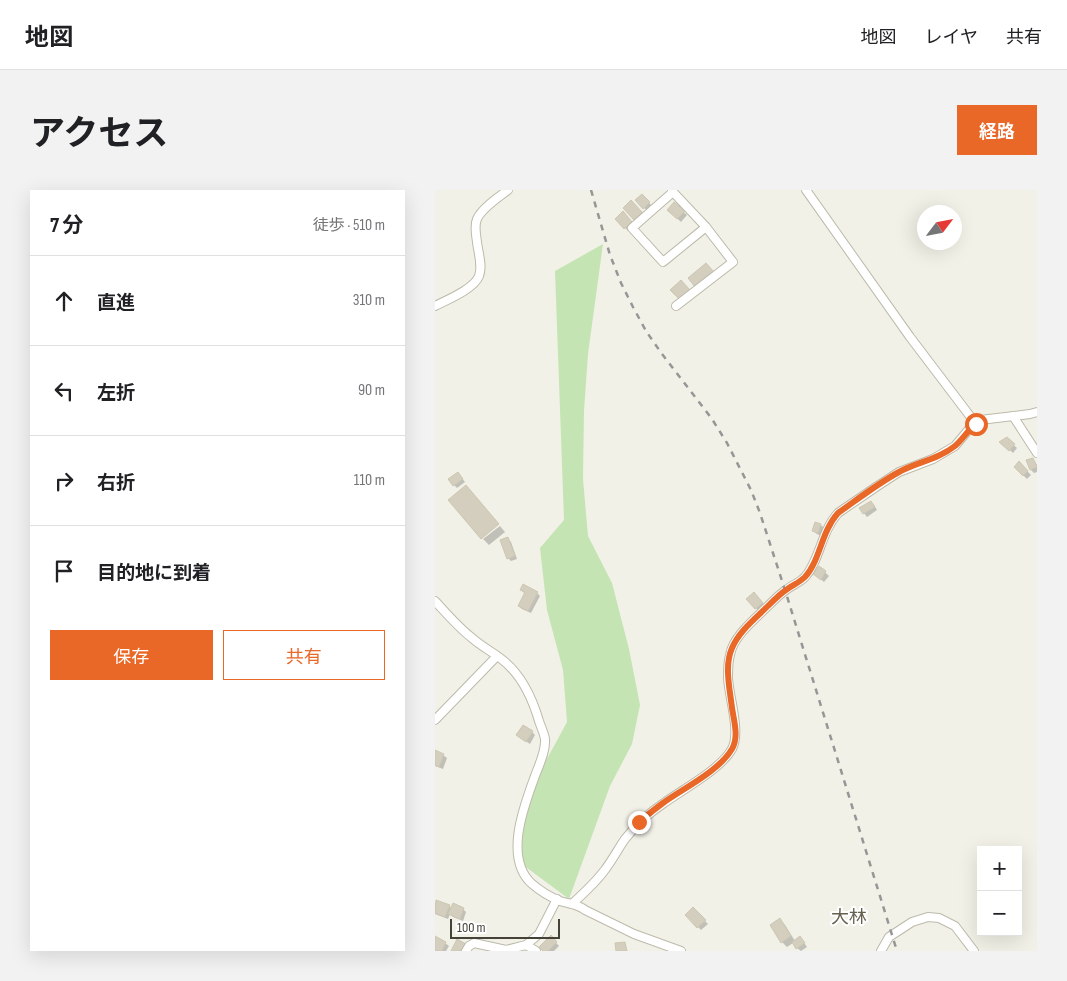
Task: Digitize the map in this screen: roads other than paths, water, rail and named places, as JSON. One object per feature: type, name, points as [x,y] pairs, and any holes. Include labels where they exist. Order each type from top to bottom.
[{"type":"street","points":[[435,306],[470,287],[479,277],[481,266],[475,230],[477,218],[508,190]]},
{"type":"street","points":[[807,190],[911,337],[976,424]]},
{"type":"street","points":[[676,306],[733,262],[706,227],[673,191],[632,228],[663,262],[706,227]]},
{"type":"street","points":[[572,904],[604,871],[625,839],[639,822],[721,763],[732,748],[736,732],[728,678],[731,650],[748,626],[785,590],[804,578],[833,518],[869,491],[899,472],[933,459],[955,446],[970,428],[980,420],[1037,412]]},
{"type":"street","points":[[1013,416],[1037,453]]},
{"type":"street","points":[[435,600],[451,619],[473,639],[516,671],[526,686],[545,738],[520,822],[518,858],[524,874],[541,890],[557,900],[572,904],[635,934],[681,951]]},
{"type":"street","points":[[435,720],[497,656]]},
{"type":"street","points":[[466,951],[474,943],[506,950],[526,945],[539,934],[557,900]]},
{"type":"street","points":[[881,951],[889,937],[911,922],[928,917],[939,918],[955,926],[974,951]]},
{"type":"street","points":[[526,945],[536,951]]},
{"type":"railway","points":[[591,190],[610,255],[633,307],[646,331],[662,354],[712,419],[727,443],[751,490],[785,590],[897,951]]},
{"type":"district","name":"大林","points":[[849,917]]}]
